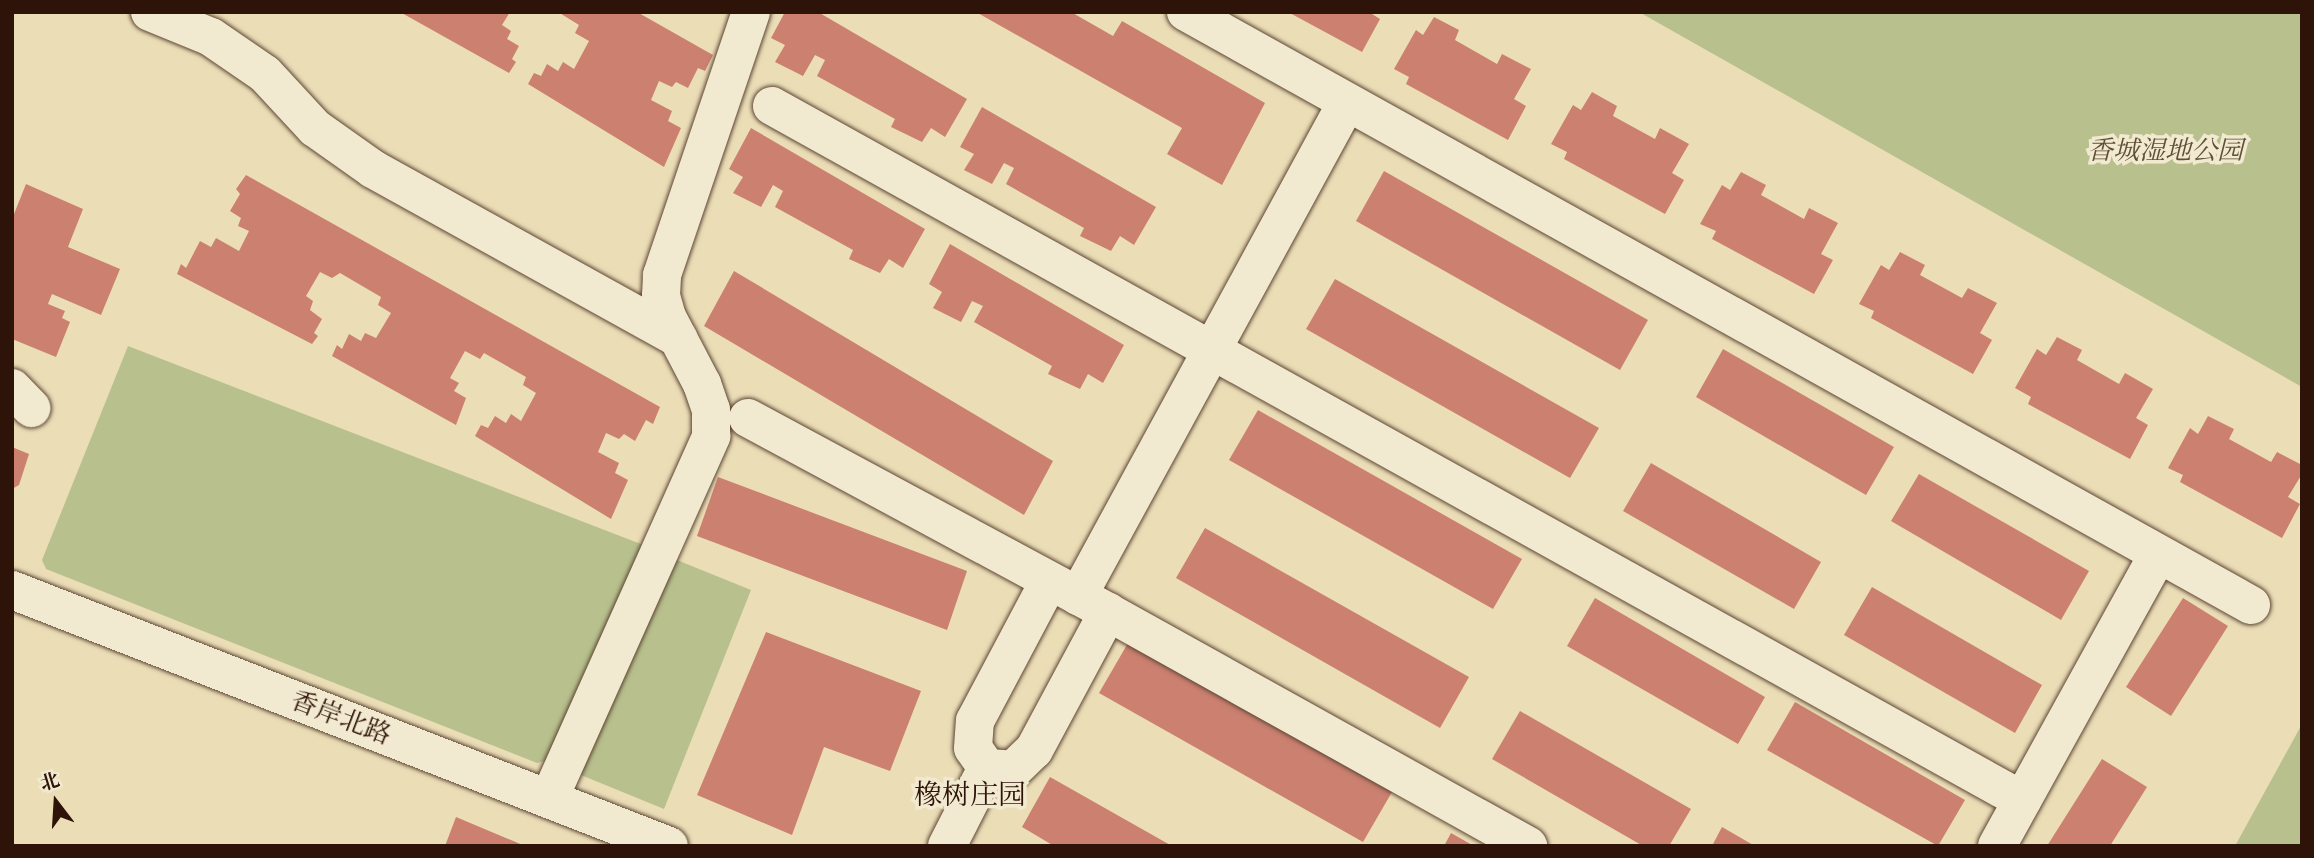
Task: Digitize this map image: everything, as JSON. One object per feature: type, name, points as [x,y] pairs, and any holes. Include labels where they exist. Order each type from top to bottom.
[{"type":"street","points":[[150,12],[211,37],[265,74],[315,128],[373,169],[678,338]]},
{"type":"street","points":[[549,799],[711,436],[711,410],[702,384],[667,317],[661,296],[662,275],[751,12]]},
{"type":"street","points":[[1186,12],[2250,605]]},
{"type":"street","points":[[987,768],[973,748],[975,721],[1078,596],[1346,102]]},
{"type":"street","points":[[772,106],[2022,800]]},
{"type":"street","points":[[748,418],[1078,596],[1528,846]]},
{"type":"street","points":[[1997,846],[2158,554]]},
{"type":"street","name":"香岸北路","points":[[12,590],[669,846]]},
{"type":"street","points":[[987,768],[1013,770],[1034,750],[1078,596]]},
{"type":"street","points":[[947,846],[987,768]]},
{"type":"green space","name":"香城湿地公园","points":[[1639,12],[2302,12],[2302,387]]},
{"type":"green space","points":[[128,346],[646,546],[549,760],[537,763],[46,569],[42,560]]},
{"type":"green space","points":[[672,558],[751,590],[664,809],[576,773]]},
{"type":"green space","points":[[2302,724],[2302,846],[2235,846]]},
{"type":"building","points":[[400,12],[510,12],[502,25],[511,31],[507,39],[519,46],[512,59],[516,62],[509,73]]},
{"type":"building","points":[[558,12],[637,12],[713,55],[705,71],[698,68],[688,88],[676,82],[672,87],[659,81],[651,100],[672,111],[668,121],[681,128],[664,167],[528,84],[534,73],[541,76],[547,64],[558,71],[563,62],[574,69],[589,41],[575,33],[579,25]]},
{"type":"building","points":[[785,12],[818,12],[967,99],[945,137],[931,128],[922,142],[891,127],[895,119],[817,76],[825,60],[815,55],[803,76],[775,62],[785,45],[771,38]]},
{"type":"building","points":[[976,12],[1071,12],[1113,36],[1122,21],[1265,103],[1222,185],[1167,154],[1182,128]]},
{"type":"building","points":[[1288,12],[1369,12],[1380,19],[1362,52]]},
{"type":"building","points":[[1434,17],[1459,30],[1455,40],[1497,64],[1502,54],[1531,69],[1514,99],[1526,106],[1508,140],[1406,84],[1409,77],[1394,69],[1416,30],[1423,35]]},
{"type":"building","points":[[1592,92],[1617,106],[1613,116],[1655,139],[1660,128],[1689,144],[1672,173],[1684,180],[1665,214],[1564,159],[1567,152],[1551,144],[1573,105],[1581,110]]},
{"type":"building","points":[[982,107],[1156,207],[1134,245],[1120,236],[1111,251],[1080,236],[1084,228],[1006,184],[1014,168],[1004,163],[992,184],[964,170],[974,154],[960,147]]},
{"type":"building","points":[[751,128],[925,229],[903,268],[889,259],[880,273],[849,259],[853,250],[775,207],[783,191],[773,185],[761,207],[733,193],[743,177],[729,169]]},
{"type":"building","points":[[1384,171],[1648,320],[1620,370],[1356,221]]},
{"type":"building","points":[[1741,172],[1766,185],[1761,195],[1804,219],[1809,208],[1838,223],[1821,254],[1833,260],[1814,294],[1712,239],[1716,231],[1700,224],[1722,185],[1730,190]]},
{"type":"building","points":[[246,175],[660,407],[653,424],[646,420],[635,441],[624,434],[619,439],[606,433],[598,452],[619,463],[615,473],[628,480],[611,519],[475,436],[481,425],[488,428],[495,416],[506,423],[511,414],[521,421],[536,393],[523,385],[526,377],[484,353],[480,359],[465,351],[450,378],[459,383],[454,391],[466,398],[456,425],[332,356],[337,345],[342,349],[349,334],[361,341],[365,333],[376,338],[391,313],[378,305],[381,297],[340,273],[332,278],[320,272],[306,296],[313,301],[310,310],[322,319],[314,333],[318,336],[312,344],[177,274],[181,264],[186,268],[200,241],[211,247],[216,238],[239,251],[249,231],[238,226],[241,218],[230,211],[240,194],[236,189]]},
{"type":"building","points":[[26,184],[83,209],[68,247],[120,269],[101,315],[52,294],[48,304],[65,311],[62,318],[70,322],[56,357],[12,339],[12,219]]},
{"type":"building","points":[[950,244],[1124,345],[1103,383],[1088,374],[1080,389],[1048,374],[1052,366],[974,322],[983,306],[972,301],[961,322],[933,308],[942,292],[929,284]]},
{"type":"building","points":[[1900,252],[1925,265],[1920,275],[1962,298],[1968,288],[1997,303],[1980,333],[1992,340],[1973,374],[1871,318],[1874,311],[1859,304],[1881,265],[1889,270]]},
{"type":"building","points":[[734,271],[1053,461],[1024,515],[704,326]]},
{"type":"building","points":[[1335,279],[1599,428],[1570,478],[1306,329]]},
{"type":"building","points":[[2057,337],[2082,350],[2077,360],[2119,384],[2125,373],[2153,389],[2136,418],[2148,425],[2130,459],[2028,404],[2031,397],[2015,388],[2037,349],[2046,355]]},
{"type":"building","points":[[1723,349],[1894,447],[1866,495],[1696,397]]},
{"type":"building","points":[[1258,410],[1522,559],[1493,609],[1229,460]]},
{"type":"building","points":[[2208,416],[2234,429],[2229,439],[2271,462],[2277,452],[2302,465],[2302,474],[2288,497],[2300,504],[2282,538],[2180,482],[2183,475],[2168,468],[2190,428],[2198,434]]},
{"type":"building","points":[[12,447],[29,454],[19,485],[12,489]]},
{"type":"building","points":[[1651,463],[1821,562],[1794,609],[1623,511]]},
{"type":"building","points":[[1919,474],[2089,571],[2061,620],[1891,521]]},
{"type":"building","points":[[718,477],[967,571],[947,630],[697,536]]},
{"type":"building","points":[[1205,528],[1469,677],[1440,728],[1176,578]]},
{"type":"building","points":[[1872,587],[2042,685],[2015,733],[1844,635]]},
{"type":"building","points":[[1595,598],[1765,697],[1738,744],[1567,646]]},
{"type":"building","points":[[2183,598],[2228,626],[2171,716],[2126,687]]},
{"type":"building","points":[[766,632],[921,691],[890,771],[824,747],[792,835],[697,795]]},
{"type":"building","points":[[1128,643],[1392,792],[1363,842],[1099,693]]},
{"type":"building","points":[[1795,702],[1965,800],[1938,846],[1767,750]]},
{"type":"building","points":[[1520,711],[1691,809],[1669,846],[1643,846],[1492,759]]},
{"type":"building","points":[[2102,759],[2147,787],[2110,846],[2047,846]]},
{"type":"building","points":[[1050,777],[1172,846],[1054,846],[1022,827]]},
{"type":"building","points":[[456,817],[525,846],[445,846]]},
{"type":"building","points":[[1722,827],[1755,846],[1712,846]]},
{"type":"building","points":[[1451,833],[1474,846],[1444,846]]},
{"type":"district","name":"橡树庄园","points":[[970,795]]}]
